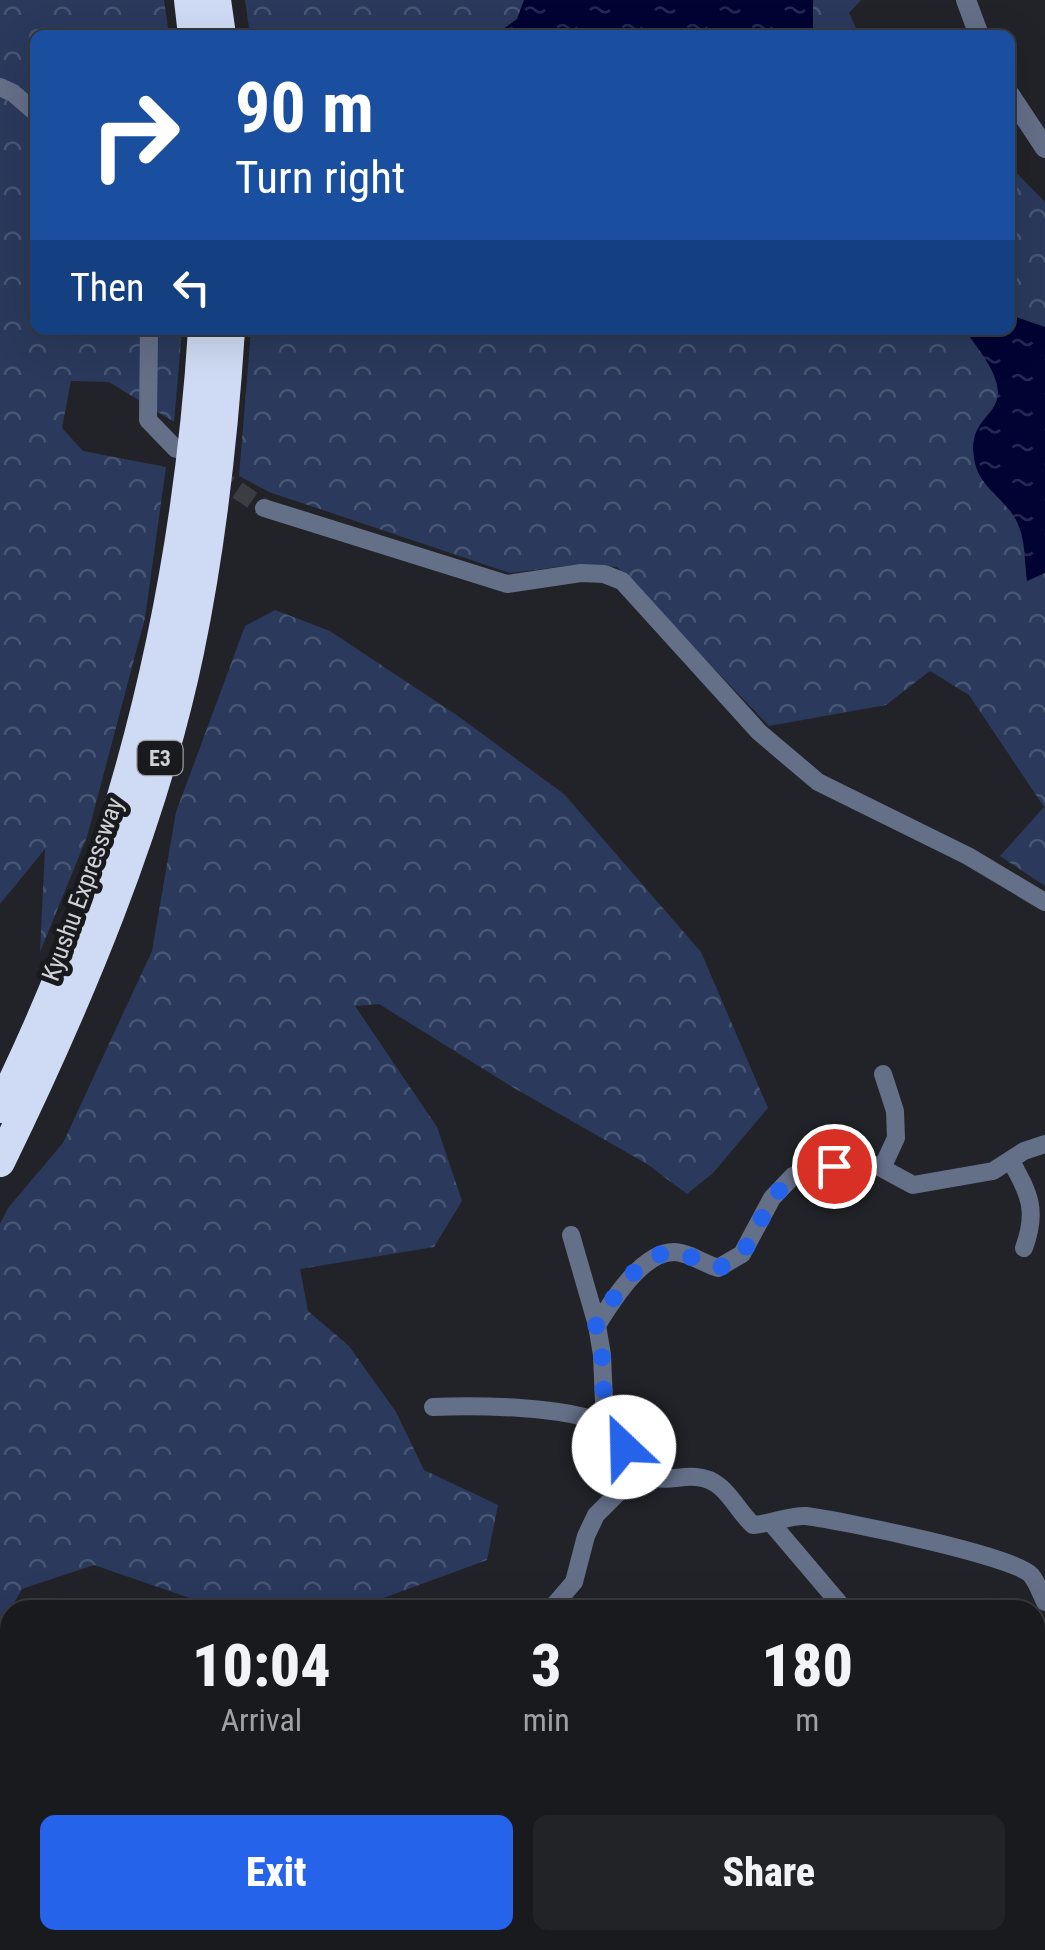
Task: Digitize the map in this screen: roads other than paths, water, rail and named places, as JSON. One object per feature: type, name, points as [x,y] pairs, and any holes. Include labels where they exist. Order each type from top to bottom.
[{"type":"highway","points":[[189,0],[192,30]]},
{"type":"highway","points":[[216,0],[220,30]]},
{"type":"highway","name":"Kyushu Expressway","points":[[0,1108],[76,934],[136,750],[162,648],[183,529],[204,335]]},
{"type":"highway","name":"Kyushu Expressway","points":[[0,1162],[44,1074],[97,943],[161,756],[188,654],[211,527],[230,335]]},
{"type":"street","points":[[966,0],[977,30]]},
{"type":"street","points":[[0,87],[30,108]]},
{"type":"street","points":[[1015,103],[1045,148]]},
{"type":"street","points":[[149,335],[148,420],[176,449]]},
{"type":"street","points":[[264,508],[507,584],[581,573],[604,574],[622,581],[759,732],[818,782],[968,856],[1045,902]]},
{"type":"street","points":[[882,1168],[896,1138],[894,1111],[883,1074]]},
{"type":"street","points":[[596,1326],[615,1296],[657,1256],[677,1252],[718,1268],[730,1264],[742,1254],[772,1198],[793,1176],[808,1169],[882,1168],[912,1185],[992,1170],[1024,1150],[1045,1144]]},
{"type":"street","points":[[1011,1160],[1032,1200],[1031,1230],[1024,1248]]},
{"type":"street","points":[[571,1235],[602,1355],[605,1426]]},
{"type":"street","points":[[433,1407],[578,1415],[605,1426],[642,1469],[658,1478],[701,1477],[714,1482],[730,1494],[754,1525],[802,1515],[989,1556],[1030,1573],[1044,1600]]},
{"type":"street","points":[[559,1600],[574,1582],[596,1515],[642,1469]]},
{"type":"street","points":[[772,1524],[837,1600]]},
{"type":"water","points":[[524,0],[813,0],[813,30],[502,30],[517,19]]},
{"type":"water","points":[[1015,317],[1045,327],[1045,573],[1027,581],[1019,527],[982,479],[975,463],[974,437],[997,401],[997,384],[968,335],[1015,335]]},
{"type":"tunnel","points":[[215,475],[264,508]]}]
